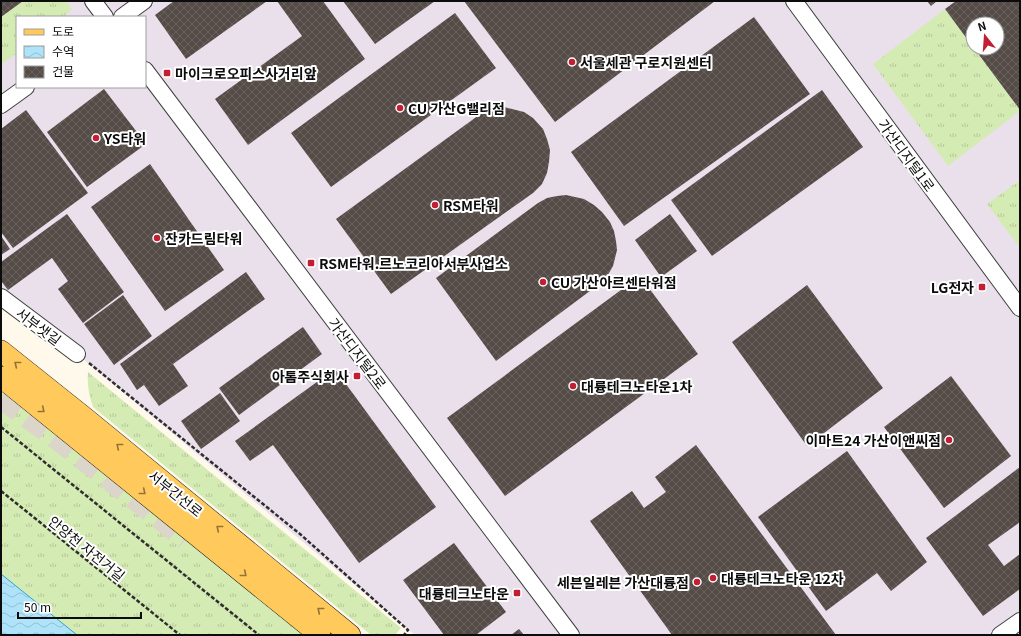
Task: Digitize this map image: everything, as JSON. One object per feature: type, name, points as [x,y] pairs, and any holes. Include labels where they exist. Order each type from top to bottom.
[{"type":"main road","name":"서부간선로","points":[[1,352],[85,418],[350,635]]},
{"type":"main road","name":"서부간선로","points":[[1,377],[320,635]]},
{"type":"street","points":[[93,1],[104,16]]},
{"type":"street","points":[[123,16],[144,1]]},
{"type":"street","name":"가산디지털1로","points":[[794,1],[1020,308]]},
{"type":"street","name":"가산디지털2로","points":[[146,71],[571,635]]},
{"type":"street","points":[[1,105],[25,88]]},
{"type":"street","name":"서부샛길","points":[[1,297],[77,354]]},
{"type":"street","points":[[1000,635],[1020,621]]},
{"type":"path","points":[[77,354],[300,534],[408,630],[404,635]]},
{"type":"path","points":[[1,427],[259,635]]},
{"type":"path","name":"안양천 자전거길","points":[[1,491],[180,635]]},
{"type":"shaded area","points":[[1,1],[1020,1],[1020,635],[415,635],[77,354],[1,295]]},
{"type":"green space","points":[[23,1],[66,1],[72,9],[65,16],[16,16],[16,54],[1,65],[1,17]]},
{"type":"green space","points":[[945,9],[965,36],[965,56],[980,56],[1020,111],[948,166],[873,64]]},
{"type":"green space","points":[[1020,180],[1020,248],[987,204]]},
{"type":"green space","points":[[88,372],[401,628],[395,635],[371,635],[93,407],[90,398]]},
{"type":"green space","points":[[1,391],[304,635],[1,635]]},
{"type":"water","points":[[1,574],[77,635],[1,635]]},
{"type":"building","points":[[1,1],[23,1],[1,17]]},
{"type":"building","points":[[174,1],[267,1],[186,59],[155,15]]},
{"type":"building","points":[[277,1],[323,1],[365,59],[248,145],[215,99],[302,36]]},
{"type":"building","points":[[343,1],[435,1],[375,44]]},
{"type":"building","name":"서울세관 구로지원센터","points":[[464,1],[715,1],[555,122]]},
{"type":"building","points":[[927,1],[937,1],[931,6]]},
{"type":"building","points":[[956,1],[1020,1],[1020,110],[980,56],[1005,56],[1005,16],[965,16],[965,36],[945,9]]},
{"type":"building","points":[[455,13],[496,68],[331,187],[291,133]]},
{"type":"building","points":[[754,17],[810,94],[624,226],[571,152]]},
{"type":"building","name":"YS타워","points":[[104,89],[146,144],[87,187],[47,132]]},
{"type":"building","points":[[822,90],[863,147],[712,256],[671,200]]},
{"type":"building","name":"RSM타워","points":[[504,107],[524,112],[533,118],[543,129],[550,150],[547,173],[542,184],[533,193],[391,294],[336,219],[479,115],[490,110]]},
{"type":"building","points":[[26,110],[88,193],[13,248],[1,232],[1,129]]},
{"type":"building","name":"잔카드림타워","points":[[150,164],[224,270],[165,311],[91,207]]},
{"type":"building","points":[[566,195],[584,199],[594,205],[610,222],[614,231],[617,250],[613,266],[605,280],[496,361],[436,278],[538,203],[547,198]]},
{"type":"building","points":[[67,214],[124,292],[83,323],[58,289],[68,281],[52,258],[8,290],[1,281],[1,262]]},
{"type":"building","points":[[670,214],[697,251],[661,277],[635,240]]},
{"type":"building","points":[[1,236],[10,249],[1,255]]},
{"type":"building","points":[[246,272],[265,299],[173,364],[188,386],[159,406],[144,385],[137,390],[120,364]]},
{"type":"building","name":"대륭테크노타운1차","points":[[640,276],[698,354],[505,496],[447,418]]},
{"type":"building","points":[[807,285],[883,388],[807,446],[732,342]]},
{"type":"building","points":[[123,295],[152,336],[114,365],[84,324]]},
{"type":"building","points":[[303,327],[322,354],[239,415],[219,388]]},
{"type":"building","points":[[335,369],[436,507],[359,563],[273,445],[250,461],[235,441]]},
{"type":"building","points":[[951,376],[1011,456],[944,508],[884,427]]},
{"type":"building","points":[[220,393],[240,421],[201,449],[181,421]]},
{"type":"building","name":"대륭테크노타운 12차","points":[[696,445],[836,635],[672,635],[590,521],[632,491],[644,508],[666,492],[655,477]]},
{"type":"building","points":[[847,451],[927,562],[891,591],[877,573],[826,611],[758,517]]},
{"type":"building","points":[[1020,467],[1020,522],[988,545],[1004,566],[1020,554],[1020,589],[983,616],[926,538]]},
{"type":"building","points":[[454,543],[506,612],[476,635],[444,635],[403,580]]},
{"type":"building","points":[[519,629],[524,635],[511,635]]},
{"type":"tunnel","points":[[1,398],[56,438],[186,539]]},
{"type":"place","name":"서울세관 구로지원센터","points":[[572,62]]},
{"type":"place","name":"마이크로오피스사거리앞","points":[[167,73]]},
{"type":"place","name":"CU 가산G밸리점","points":[[400,108]]},
{"type":"place","name":"YS타워","points":[[96,138]]},
{"type":"place","name":"RSM타워","points":[[435,205]]},
{"type":"place","name":"잔카드림타워","points":[[157,238]]},
{"type":"place","name":"RSM타워.르노코리아서부사업소","points":[[311,263]]},
{"type":"place","name":"CU 가산아르센타워점","points":[[543,282]]},
{"type":"place","name":"LG전자","points":[[982,287]]},
{"type":"place","name":"아톰주식회사","points":[[357,376]]},
{"type":"place","name":"대륭테크노타운1차","points":[[573,386]]},
{"type":"place","name":"이마트24 가산이앤씨점","points":[[949,440]]},
{"type":"place","name":"대륭테크노타운 12차","points":[[713,578]]},
{"type":"place","name":"세븐일레븐 가산대륭점","points":[[697,582]]},
{"type":"place","name":"대륭테크노타운","points":[[517,593]]}]
